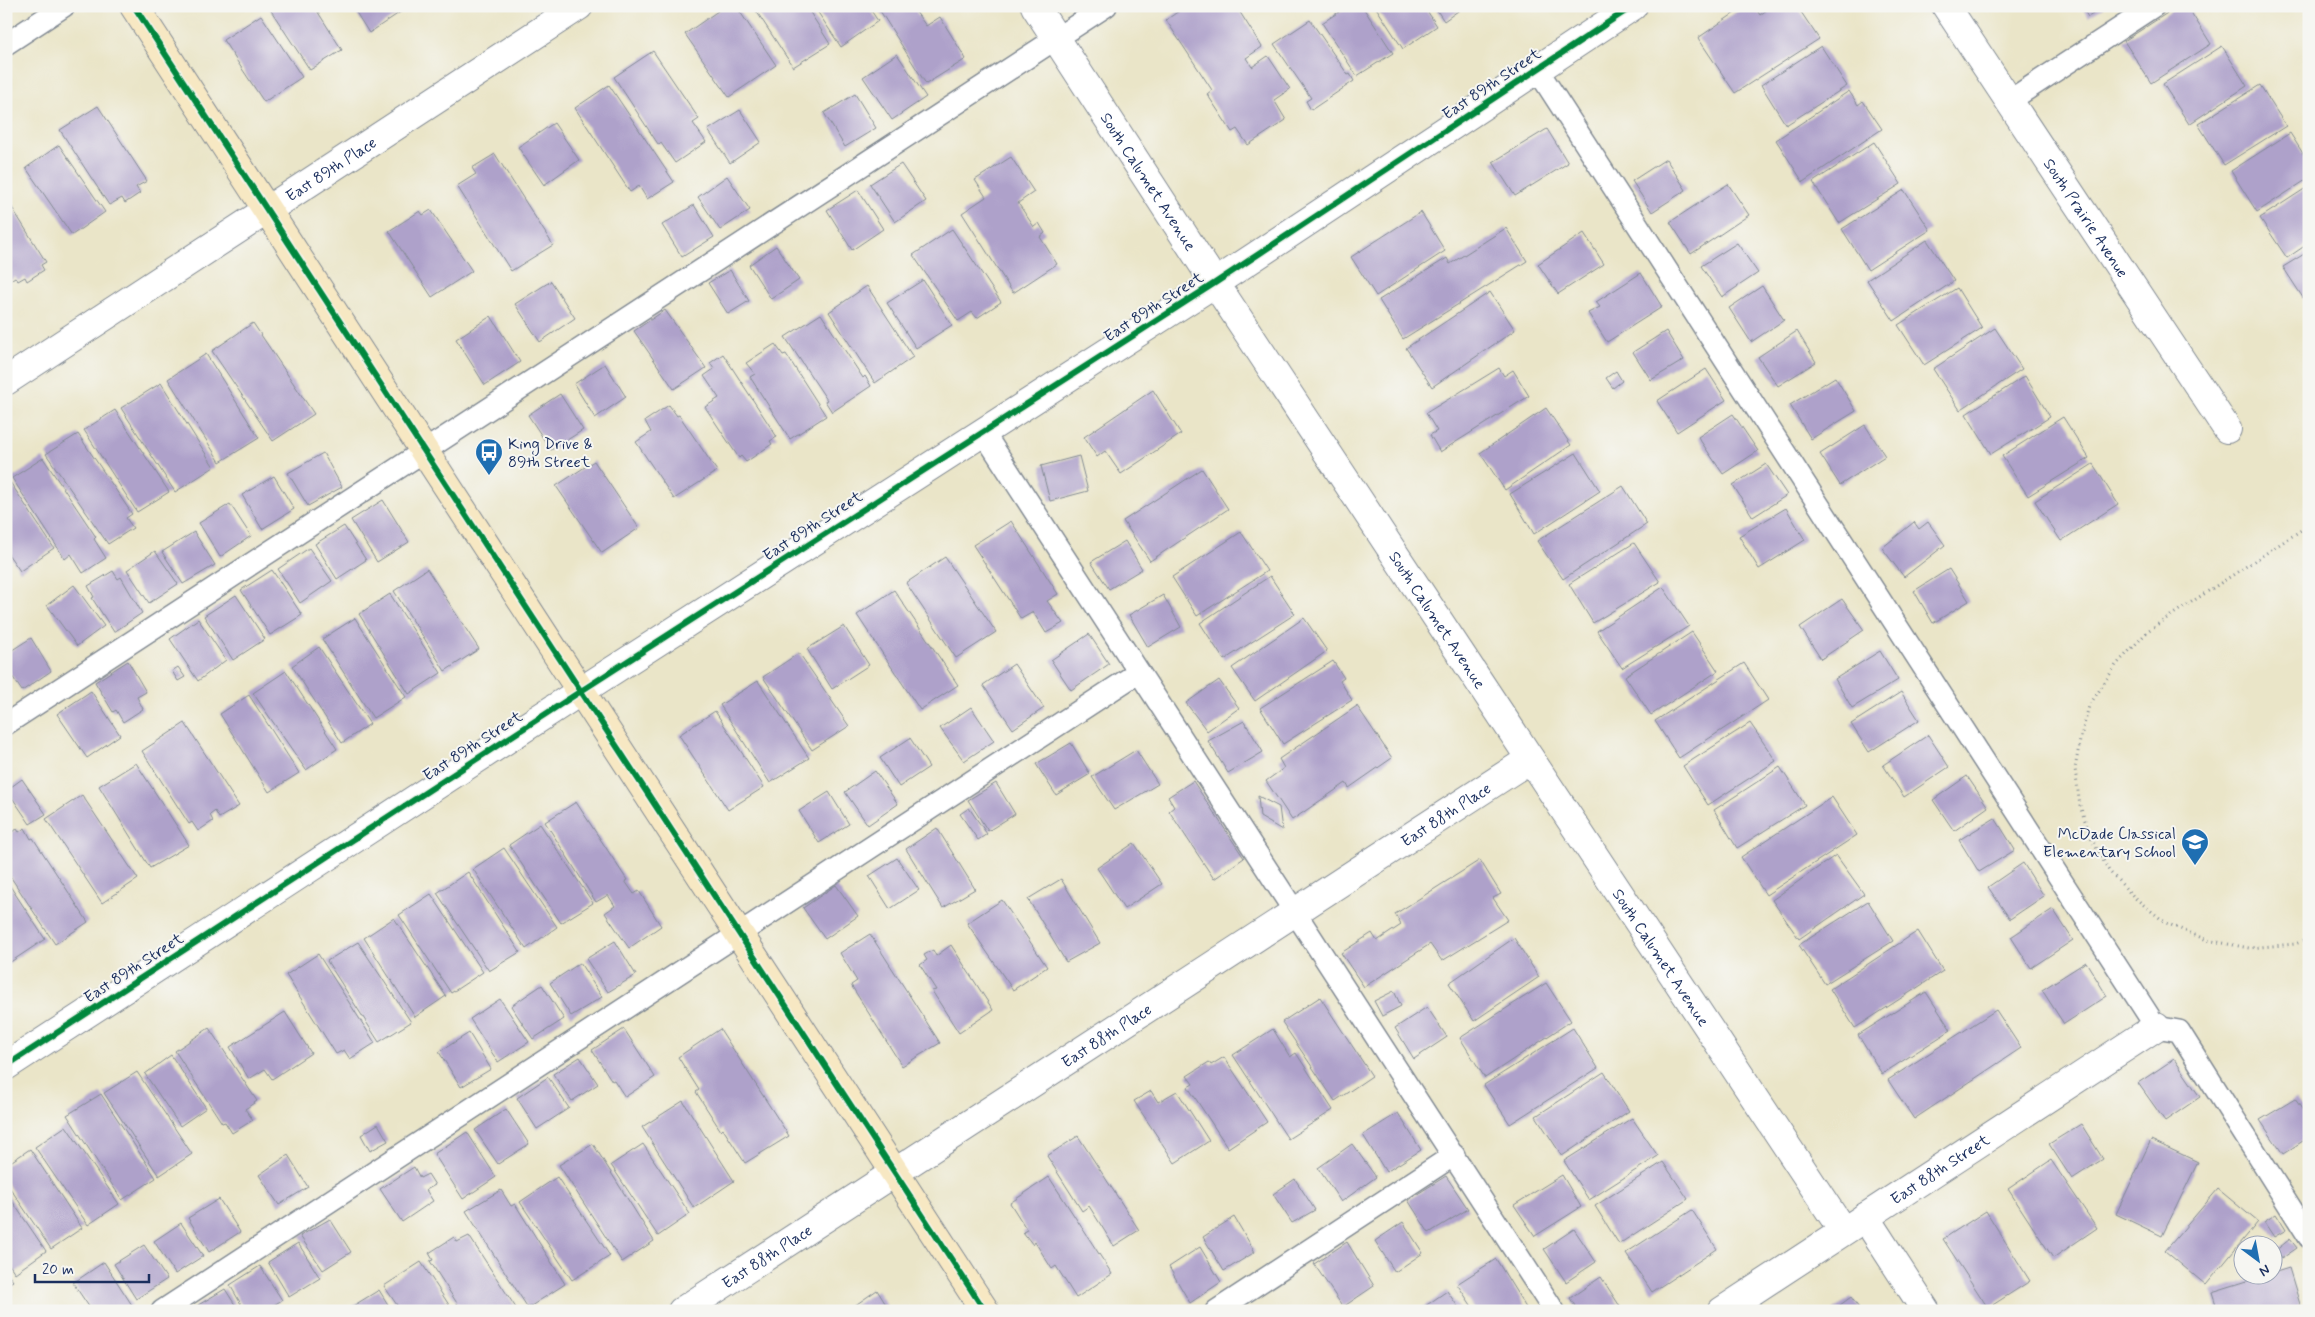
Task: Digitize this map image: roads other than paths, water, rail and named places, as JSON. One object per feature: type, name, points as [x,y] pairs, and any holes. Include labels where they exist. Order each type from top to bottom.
[{"type":"street","points":[[134,6],[985,1311]]},
{"type":"street","name":"East 89th Place","points":[[6,381],[579,6]]},
{"type":"street","name":"South Calumet Avenue","points":[[1035,6],[1215,283],[1530,759],[1854,1224],[1926,1311]]},
{"type":"street","name":"East 89th Street","points":[[6,1066],[581,690],[1215,283],[1633,6]]},
{"type":"street","name":"South Prairie Avenue","points":[[1946,6],[2227,429]]},
{"type":"street","name":"East 88th Place","points":[[682,1311],[1530,759]]},
{"type":"street","name":"East 88th Street","points":[[1722,1311],[2156,1027]]},
{"type":"lane","points":[[6,44],[64,6]]},
{"type":"lane","points":[[6,724],[1106,6]]},
{"type":"lane","points":[[2009,101],[2154,6]]},
{"type":"lane","points":[[1538,69],[2156,1027],[2179,1031],[2309,1237]]},
{"type":"lane","points":[[983,432],[1554,1311]]},
{"type":"lane","points":[[162,1311],[1139,672]]},
{"type":"lane","points":[[1216,1311],[1454,1156]]},
{"type":"place","name":"King Drive & 89th Street","points":[[489,476]]},
{"type":"place","name":"McDade Classical Elementary School","points":[[2195,866]]}]
